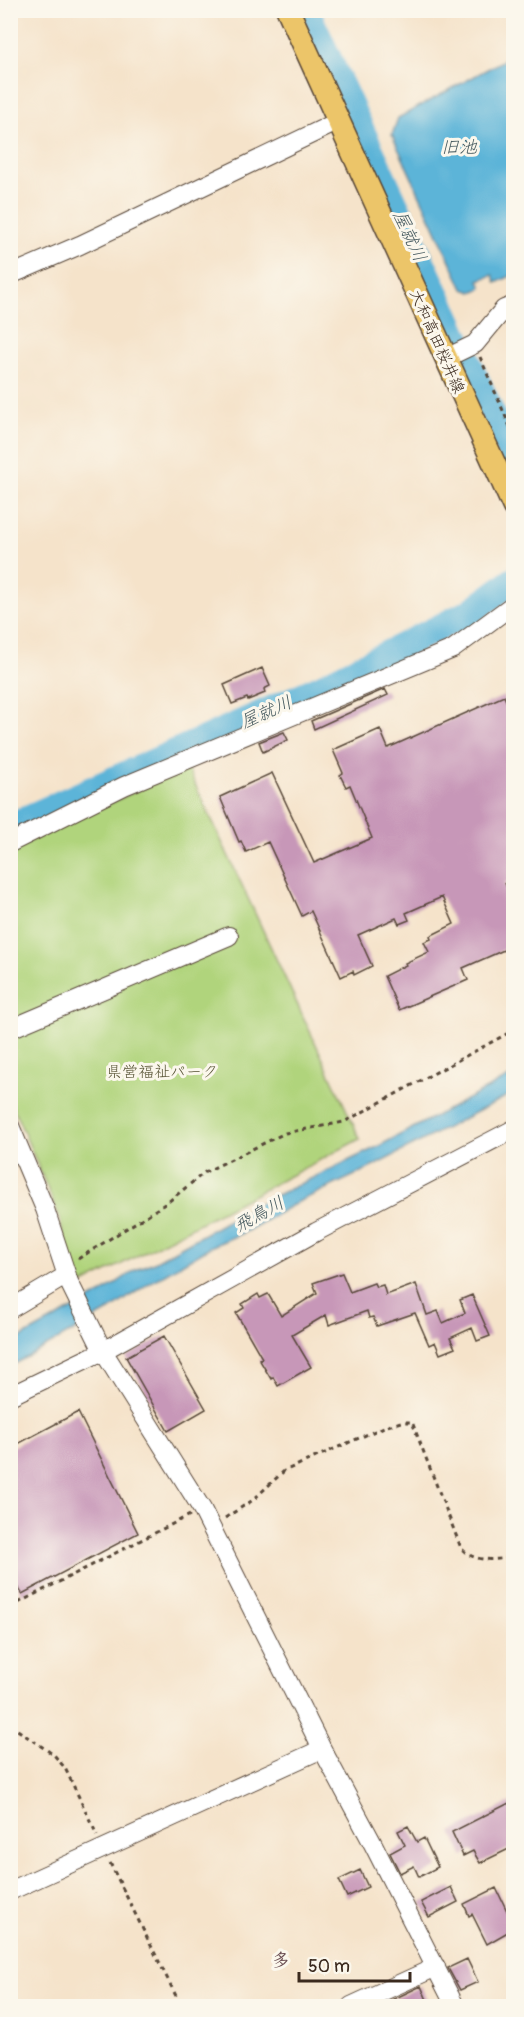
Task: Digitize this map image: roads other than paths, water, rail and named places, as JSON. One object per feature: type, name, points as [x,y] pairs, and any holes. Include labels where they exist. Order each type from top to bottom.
[{"type":"main road","name":"大和高田桜井線","points":[[288,10],[339,122],[462,350],[513,507]]},
{"type":"street","points":[[10,275],[80,245],[339,122]]},
{"type":"street","points":[[462,350],[504,309],[513,305]]},
{"type":"street","points":[[10,843],[124,786],[453,649],[513,603]]},
{"type":"street","points":[[10,1029],[228,936]]},
{"type":"street","points":[[10,1126],[45,1209],[67,1275],[101,1348],[202,1509],[455,2007]]},
{"type":"street","points":[[10,1396],[316,1232],[513,1130]]},
{"type":"street","points":[[10,1309],[67,1275]]},
{"type":"street","points":[[10,1891],[322,1749]]},
{"type":"street","points":[[351,2007],[436,1966]]},
{"type":"water","name":"旧池","points":[[513,55],[513,275],[496,283],[493,275],[479,280],[482,288],[472,292],[463,289],[392,135],[398,118]]},
{"type":"water","name":"飛鳥川","points":[[513,1075],[513,1093],[370,1168],[298,1202],[247,1231],[210,1247],[107,1312],[11,1366],[11,1343],[102,1293],[135,1270],[156,1261],[252,1207],[377,1147]]},
{"type":"waterway","name":"屋就川","points":[[306,10],[514,462]]},
{"type":"waterway","name":"屋就川","points":[[10,826],[321,687],[470,612],[514,580]]},
{"type":"district","name":"多","points":[[281,1960]]},
{"type":"park label","name":"県営福祉パーク","points":[[162,1071]]}]
